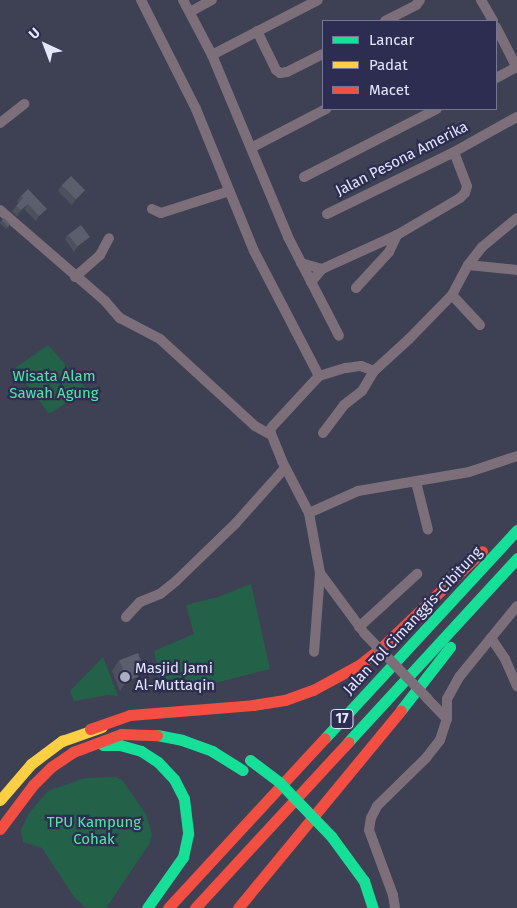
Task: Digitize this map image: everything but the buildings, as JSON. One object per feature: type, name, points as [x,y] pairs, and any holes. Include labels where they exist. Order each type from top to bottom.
[{"type":"highway","points":[[0,800],[31,764],[62,742],[90,730],[130,715],[252,705],[285,700],[313,690],[359,665],[384,646],[517,518]]},
{"type":"highway","name":"Jalan Tol Cimanggis–Cibitung","points":[[168,908],[517,530]]},
{"type":"highway","points":[[238,908],[392,722],[517,560]]},
{"type":"highway","name":"17","points":[[195,908],[517,560]]},
{"type":"highway","points":[[90,730],[120,722],[157,723],[190,730],[217,740],[350,859],[364,881],[373,908]]},
{"type":"highway","points":[[0,829],[33,785],[51,767],[73,752],[98,741],[121,734],[156,735],[182,740],[246,765]]},
{"type":"highway","points":[[73,752],[99,745],[120,745],[141,751],[158,762],[174,779],[181,792],[184,799],[188,834],[183,857],[147,908]]},
{"type":"highway","points":[[329,840],[354,885],[363,908]]},
{"type":"street","points":[[141,0],[196,109],[254,252],[319,376]]},
{"type":"street","points":[[183,0],[212,55],[288,237],[339,336]]},
{"type":"street","points":[[190,12],[212,0]]},
{"type":"street","points":[[212,55],[318,0]]},
{"type":"street","points":[[388,20],[416,5],[420,0]]},
{"type":"street","points":[[481,0],[492,20]]},
{"type":"street","points":[[497,29],[517,67],[497,77]]},
{"type":"street","points":[[257,32],[276,70],[280,74],[322,54]]},
{"type":"street","points":[[0,123],[24,104]]},
{"type":"street","points":[[252,148],[324,110]]},
{"type":"street","points":[[304,176],[435,110]]},
{"type":"street","name":"Jalan Pesona Amerika","points":[[327,214],[454,152],[517,117]]},
{"type":"street","points":[[311,282],[322,269],[397,235],[466,193],[467,186],[454,152]]},
{"type":"street","points":[[152,209],[161,213],[230,191]]},
{"type":"street","points":[[0,210],[75,277],[106,301],[120,318],[160,339],[255,426],[271,435]]},
{"type":"street","points":[[323,433],[344,404],[362,391],[374,371],[409,339],[452,295],[468,265],[482,247],[517,218]]},
{"type":"street","points":[[356,288],[390,252],[397,235]]},
{"type":"street","points":[[75,277],[100,255],[109,238]]},
{"type":"street","points":[[302,262],[322,269]]},
{"type":"street","points":[[468,265],[517,270]]},
{"type":"street","points":[[452,295],[480,325]]},
{"type":"street","points":[[314,652],[320,573],[309,513],[285,468],[271,435],[272,427],[319,376],[346,368],[362,366],[374,371]]},
{"type":"street","points":[[309,513],[358,491],[469,472],[517,456]]},
{"type":"street","points":[[126,617],[140,602],[160,594],[176,581],[236,523],[285,468]]},
{"type":"street","points":[[416,482],[428,530]]},
{"type":"street","points":[[320,573],[362,630],[447,719]]},
{"type":"street","points":[[362,630],[417,574]]},
{"type":"street","points":[[395,908],[393,895],[369,830],[371,818],[390,792],[426,758],[440,740],[447,719],[447,699],[460,676],[517,606]]},
{"type":"street","points":[[491,638],[505,659],[517,686]]},
{"type":"green space","name":"Wisata Alam Sawah Agung","points":[[48,345],[87,389],[49,414],[15,368]]},
{"type":"green space","points":[[251,584],[270,669],[207,685],[152,692],[159,676],[154,651],[194,634],[186,605],[218,597]]},
{"type":"green space","points":[[103,657],[118,696],[108,695],[74,701],[70,691]]},
{"type":"green space","name":"TPU Kampung Cohak","points":[[115,777],[122,780],[146,814],[152,835],[150,843],[106,908],[86,908],[74,897],[42,848],[23,842],[21,830],[29,813],[48,791],[85,778]]},
{"type":"traffic: fast","points":[[325,738],[517,530]]},
{"type":"traffic: fast","points":[[348,742],[517,558]]},
{"type":"traffic: fast","points":[[401,710],[450,647]]},
{"type":"traffic: fast","points":[[157,735],[182,740],[212,751],[243,770]]},
{"type":"traffic: fast","points":[[103,745],[120,745],[141,751],[158,762],[174,779],[184,799],[188,834],[183,857],[147,908]]},
{"type":"traffic: fast","points":[[250,760],[280,783],[331,836]]},
{"type":"traffic: fast","points":[[331,836],[364,881],[373,908]]},
{"type":"traffic: slow","points":[[0,800],[31,764],[62,741],[102,727]]},
{"type":"traffic: jam","points":[[90,729],[130,715],[253,705],[285,700],[313,690],[359,665],[383,646],[482,551]]},
{"type":"traffic: jam","points":[[238,908],[401,710]]},
{"type":"traffic: jam","points":[[0,829],[33,785],[51,767],[73,752],[121,734],[157,735]]},
{"type":"traffic: jam","points":[[168,908],[325,738]]},
{"type":"traffic: jam","points":[[195,908],[348,742]]},
{"type":"place","name":"Masjid Jami Al-Muttaqin","points":[[125,677]]}]
